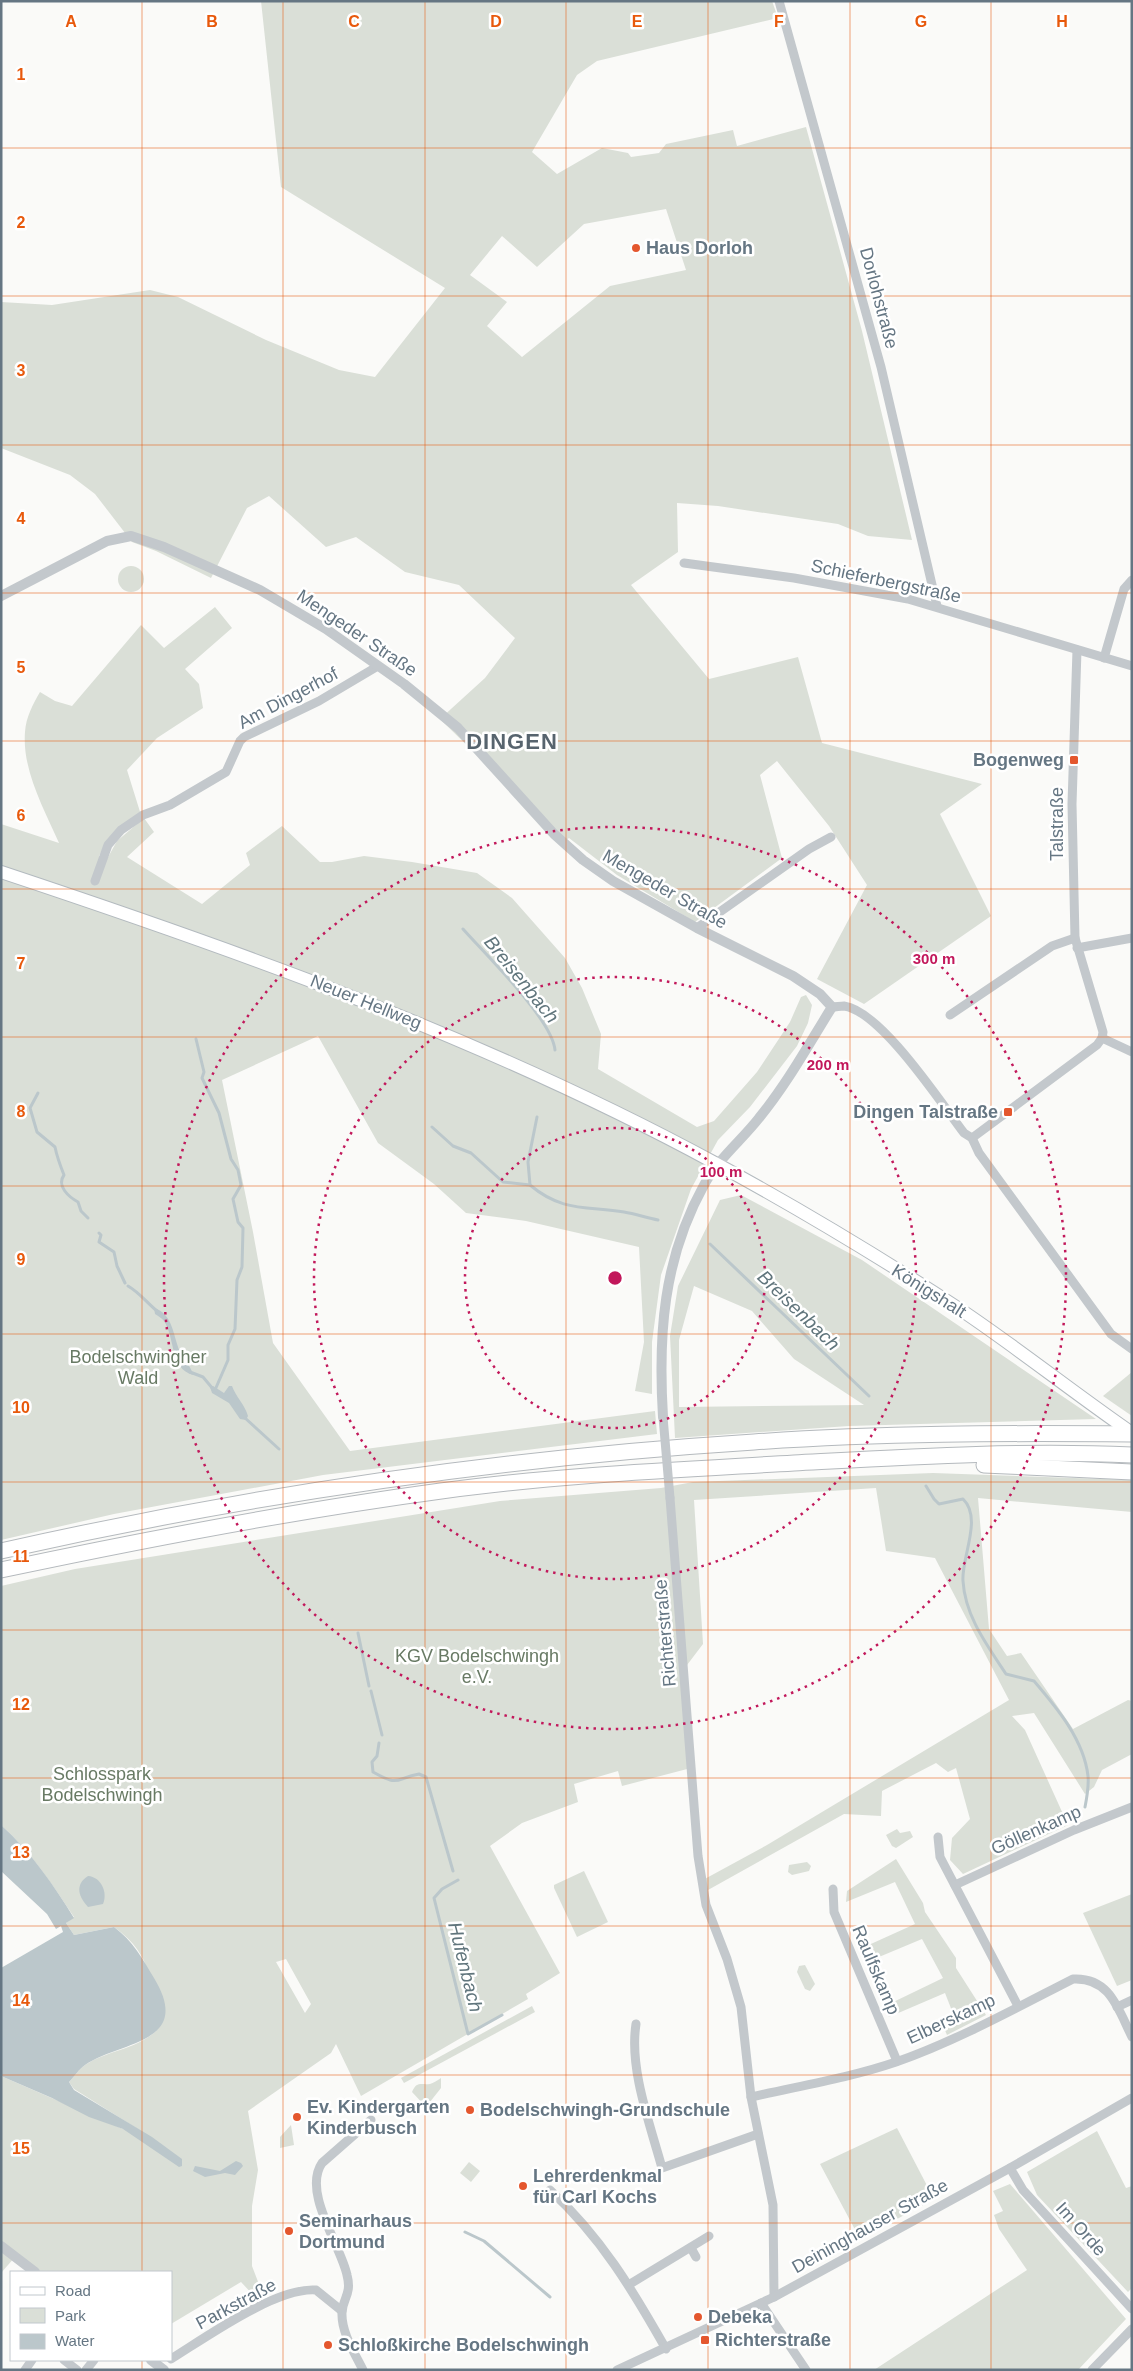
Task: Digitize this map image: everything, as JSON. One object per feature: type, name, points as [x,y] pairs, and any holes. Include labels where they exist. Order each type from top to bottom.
[{"type":"highway","points":[[1,1551],[87,1532],[286,1494],[444,1471],[545,1459],[776,1441],[895,1436],[1132,1434]]},
{"type":"highway","points":[[1,1570],[164,1536],[261,1519],[443,1491],[595,1474],[896,1457],[1044,1453],[1132,1455]]},
{"type":"highway","points":[[896,1457],[924,1464],[1016,1465],[1132,1472]]},
{"type":"main road","name":"Neuer Hellweg","points":[[1,872],[186,934],[367,1001],[537,1075],[717,1164]]},
{"type":"main road","name":"Königshalt","points":[[717,1164],[827,1227],[961,1311],[1132,1434]]},
{"type":"street","name":"Dorlohstraße","points":[[779,1],[881,367],[937,606]]},
{"type":"street","name":"Mengeder Straße","points":[[1,596],[118,538],[139,537],[240,580],[284,602],[378,666],[458,728],[554,834],[583,860],[613,881],[697,928],[794,976],[820,994],[832,1008]]},
{"type":"street","name":"Schieferbergstraße","points":[[684,563],[803,579],[937,606],[1132,666]]},
{"type":"street","points":[[1104,658],[1124,589],[1132,580]]},
{"type":"street","name":"Talstraße","points":[[1077,650],[1072,804],[1075,938],[1103,1032],[1102,1038]]},
{"type":"street","name":"Am Dingerhof","points":[[95,881],[108,845],[127,826],[143,815],[170,805],[226,772],[240,741],[244,738],[339,690],[378,666]]},
{"type":"street","points":[[697,928],[809,849],[832,837]]},
{"type":"street","points":[[950,1015],[1052,946],[1075,938]]},
{"type":"street","points":[[1077,948],[1132,938]]},
{"type":"street","points":[[832,1008],[844,1006],[859,1013],[897,1045],[964,1133],[972,1138],[979,1153],[1111,1334],[1132,1348]]},
{"type":"street","name":"Richterstraße","points":[[774,2296],[773,2205],[751,2097],[741,2007],[730,1966],[706,1905],[698,1856],[660,1361],[663,1315],[668,1282],[694,1203],[717,1164],[759,1118],[832,1008]]},
{"type":"street","points":[[972,1138],[1048,1083],[1097,1045],[1102,1038],[1132,1052]]},
{"type":"street","name":"Göllenkamp","points":[[955,1885],[1074,1830],[1132,1807]]},
{"type":"street","points":[[938,1837],[940,1857],[1018,2006]]},
{"type":"street","name":"Raulfskamp","points":[[833,1889],[834,1912],[897,2062]]},
{"type":"street","name":"Elberskamp","points":[[751,2097],[897,2062],[1073,1980],[1083,1979],[1105,1988],[1132,2037]]},
{"type":"street","points":[[1117,2007],[1132,2000]]},
{"type":"street","points":[[636,2024],[633,2044],[645,2108],[662,2168],[758,2134]]},
{"type":"street","name":"Deininghauser Straße","points":[[617,2370],[666,2349],[761,2303],[1010,2168],[1132,2098]]},
{"type":"street","points":[[362,2370],[348,2339],[342,2311],[348,2295],[348,2277],[322,2212],[317,2192],[318,2170],[322,2163],[371,2120]]},
{"type":"street","name":"Im Orde","points":[[1010,2168],[1023,2190],[1132,2309]]},
{"type":"street","points":[[550,2190],[575,2214],[605,2249],[630,2284],[666,2349]]},
{"type":"street","points":[[630,2284],[709,2236]]},
{"type":"street","points":[[1,2246],[34,2271]]},
{"type":"street","points":[[691,2248],[696,2256]]},
{"type":"street","name":"Parkstraße","points":[[172,2359],[258,2307],[297,2291],[316,2290],[342,2311]]},
{"type":"street","points":[[761,2303],[806,2370]]},
{"type":"street","points":[[1092,2370],[1132,2329]]},
{"type":"street","points":[[65,2361],[77,2370]]},
{"type":"street","points":[[152,2361],[163,2368]]},
{"type":"green space","points":[[261,1],[772,1],[778,18],[597,61],[577,75],[532,152],[557,174],[602,148],[628,153],[631,157],[659,153],[666,144],[733,130],[737,146],[806,127],[862,331],[912,540],[868,536],[838,524],[718,506],[677,503],[678,552],[631,585],[709,679],[798,657],[822,743],[982,784],[940,814],[991,916],[864,1004],[817,979],[867,885],[829,826],[777,761],[760,775],[782,858],[695,922],[617,875],[569,838],[561,844],[489,767],[440,719],[485,678],[515,638],[459,585],[405,572],[356,537],[326,547],[269,496],[247,508],[211,578],[156,551],[132,542],[95,494],[70,475],[1,448],[1,302],[52,305],[150,290],[178,297],[266,340],[339,370],[375,377],[445,288],[281,187]],"holes":[[[666,209],[686,270],[610,286],[522,357],[487,326],[507,302],[470,275],[502,236],[537,267],[584,224]]]},
{"type":"green space","points":[[131,566],[141,569],[144,579],[141,589],[131,592],[121,589],[118,579],[121,569]]},
{"type":"green space","name":"Bodelschwingher Wald","points":[[215,607],[232,628],[185,669],[199,684],[203,708],[157,738],[127,770],[141,815],[105,844],[99,856],[107,859],[117,841],[144,818],[154,832],[127,857],[202,904],[250,865],[246,853],[282,826],[320,862],[332,862],[364,856],[477,873],[512,898],[565,958],[582,988],[601,1034],[598,1069],[697,1127],[714,1121],[757,1072],[790,1022],[801,997],[806,995],[812,1005],[808,1023],[797,1046],[750,1107],[718,1140],[691,1189],[661,1275],[652,1342],[652,1394],[635,1391],[644,1342],[639,1247],[526,1221],[466,1213],[434,1184],[378,1143],[318,1036],[222,1080],[273,1343],[350,1451],[655,1411],[657,1434],[323,1475],[114,1514],[1,1540],[1,824],[59,843],[30,775],[25,746],[27,721],[32,706],[40,692],[55,701],[72,706],[141,625],[164,648]]},
{"type":"green space","points":[[741,1195],[862,1260],[1096,1419],[849,1426],[675,1438],[670,1336],[678,1286],[720,1200]],"holes":[[[694,1286],[752,1311],[794,1359],[864,1405],[679,1407],[679,1340]]]},
{"type":"green space","points":[[1132,1372],[1132,1416],[1103,1396]]},
{"type":"green space","points":[[933,1473],[1132,1480],[1132,1512],[978,1498],[989,1629],[1007,1656],[1021,1653],[1073,1729],[1128,1700],[1132,1701],[1132,1754],[1102,1770],[1094,1787],[1085,1794],[1034,1713],[1012,1716],[1025,1730],[1068,1825],[963,1874],[950,1860],[952,1838],[970,1819],[956,1768],[948,1772],[936,1763],[882,1791],[881,1816],[844,1814],[708,1890],[701,1881],[767,1845],[1009,1700],[935,1558],[886,1551],[876,1488],[694,1500],[703,1644],[684,1669],[691,1768],[622,1786],[618,1771],[574,1784],[578,1802],[522,1823],[490,1846],[560,1973],[526,1994],[528,1999],[361,2096],[336,2044],[331,2053],[248,2111],[258,2170],[252,2206],[252,2266],[262,2292],[255,2297],[241,2282],[172,2323],[172,2271],[34,2271],[15,2257],[1,2273],[1,2076],[123,2129],[141,2131],[74,2089],[69,2082],[85,2065],[139,2042],[156,2031],[148,1973],[137,1949],[114,1927],[74,1935],[66,1923],[74,1917],[31,1857],[1,1825],[1,1586],[75,1569],[500,1501],[661,1488],[693,1482]],"holes":[[[286,1959],[311,2004],[305,2013],[276,1962]]]},
{"type":"green space","points":[[897,1829],[900,1833],[910,1831],[913,1837],[896,1848],[892,1846],[886,1835]]},
{"type":"green space","points":[[896,1859],[923,1903],[925,1912],[956,1958],[956,1968],[986,2015],[947,2035],[941,2021],[954,2016],[945,1993],[889,2017],[883,2007],[943,1978],[922,1939],[867,1962],[862,1948],[915,1924],[895,1882],[846,1902],[847,1891]]},
{"type":"green space","points":[[807,1862],[811,1866],[809,1871],[792,1875],[788,1872],[789,1865]]},
{"type":"green space","points":[[584,1871],[608,1922],[577,1937],[554,1885]]},
{"type":"green space","points":[[1132,1894],[1132,1980],[1117,1986],[1083,1913]]},
{"type":"green space","points":[[805,1965],[815,1984],[810,1991],[805,1989],[797,1972],[799,1966]]},
{"type":"green space","points":[[532,2006],[535,2012],[404,2083],[401,2078]]},
{"type":"green space","points":[[441,2078],[441,2088],[426,2107],[412,2092],[417,2085],[430,2084]]},
{"type":"green space","points":[[291,2125],[294,2145],[280,2148],[280,2137]]},
{"type":"green space","points":[[897,2128],[934,2199],[860,2239],[820,2164]]},
{"type":"green space","points":[[1097,2131],[1126,2188],[1132,2186],[1132,2288],[1128,2292],[1037,2195],[1027,2172]]},
{"type":"green space","points":[[469,2162],[480,2171],[471,2182],[460,2173]]},
{"type":"green space","points":[[1010,2184],[1126,2319],[1078,2370],[874,2370],[1027,2270],[999,2229],[994,2215],[1003,2211],[993,2191]]},
{"type":"water","points":[[154,1308],[166,1315],[172,1327],[178,1348],[193,1375],[186,1372],[180,1366],[167,1328],[163,1320],[155,1314]]},
{"type":"water","points":[[213,1386],[224,1393],[229,1386],[232,1386],[247,1412],[246,1420],[240,1419],[229,1403],[212,1393],[210,1387]]},
{"type":"water","points":[[1,1825],[32,1857],[58,1893],[74,1918],[66,1923],[74,1935],[114,1927],[132,1944],[154,1978],[164,2000],[165,2016],[159,2028],[148,2037],[85,2065],[69,2082],[74,2090],[152,2137],[182,2159],[182,2166],[179,2167],[123,2129],[89,2117],[52,2098],[1,2076],[1,1968],[63,1932],[61,1926],[56,1929],[47,1914],[1,1871]]},
{"type":"water","points":[[88,1876],[100,1882],[105,1895],[103,1904],[88,1907],[82,1899],[79,1887]]},
{"type":"water","points":[[236,2161],[243,2166],[235,2175],[225,2173],[205,2177],[193,2171],[195,2166],[220,2171]]},
{"type":"waterway","name":"Breisenbach","points":[[463,929],[530,1005],[551,1037],[555,1050]]},
{"type":"waterway","points":[[196,1039],[204,1072],[202,1078],[219,1113],[231,1159],[238,1170],[241,1185],[233,1199],[238,1222],[243,1228],[242,1267],[237,1280],[235,1329],[228,1345],[228,1360],[215,1390]]},
{"type":"waterway","name":"Hufenbach","points":[[38,1093],[30,1108],[37,1132],[55,1147],[64,1175],[62,1179],[63,1187],[78,1202],[81,1211],[88,1218]]},
{"type":"waterway","name":"Breisenbach","points":[[537,1117],[528,1162],[530,1185],[542,1194],[564,1204],[624,1212],[658,1220]]},
{"type":"waterway","points":[[432,1127],[453,1146],[471,1153],[503,1182],[530,1185]]},
{"type":"waterway","name":"Hufenbach","points":[[99,1233],[101,1235],[99,1242],[114,1252],[117,1266],[125,1283]]},
{"type":"waterway","name":"Breisenbach","points":[[710,1244],[869,1396]]},
{"type":"waterway","name":"Hufenbach","points":[[128,1286],[157,1311]]},
{"type":"waterway","name":"Hufenbach","points":[[190,1372],[203,1377],[213,1389]]},
{"type":"waterway","name":"Hufenbach","points":[[245,1418],[279,1449]]},
{"type":"waterway","name":"Breisenbach","points":[[926,1486],[939,1504],[963,1499],[969,1507],[971,1527],[963,1581],[972,1618],[1006,1674],[1034,1681],[1068,1725],[1081,1750],[1088,1776],[1085,1807]]},
{"type":"waterway","name":"Hufenbach","points":[[358,1633],[369,1686]]},
{"type":"waterway","name":"Hufenbach","points":[[371,1691],[382,1735]]},
{"type":"waterway","name":"Hufenbach","points":[[379,1743],[377,1756],[372,1762],[373,1772],[393,1781],[419,1774],[426,1777],[453,1871]]},
{"type":"waterway","name":"Hufenbach","points":[[458,1880],[442,1889],[434,1898],[468,2034],[502,2015]]},
{"type":"waterway","points":[[465,2232],[484,2241],[550,2297]]},
{"type":"place","name":"Haus Dorloh","points":[[636,248]]},
{"type":"place","name":"Bogenweg","points":[[1074,760]]},
{"type":"place","name":"Dingen Talstraße","points":[[1008,1112]]},
{"type":"place","name":"Bodelschwingh-Grundschule","points":[[470,2110]]},
{"type":"place","name":"Ev. Kindergarten Kinderbusch","points":[[297,2117]]},
{"type":"place","name":"Lehrerdenkmal für Carl Kochs","points":[[523,2186]]},
{"type":"place","name":"Seminarhaus Dortmund","points":[[289,2231]]},
{"type":"place","name":"Debeka","points":[[698,2317]]},
{"type":"place","name":"Richterstraße","points":[[705,2340]]},
{"type":"place","name":"Schloßkirche Bodelschwingh","points":[[328,2345]]},
{"type":"district","name":"DINGEN","points":[[512,741]]},
{"type":"park label","name":"KGV Bodelschwingh e.V.","points":[[477,1666]]},
{"type":"park label","name":"Schlosspark Bodelschwingh","points":[[102,1784]]}]
